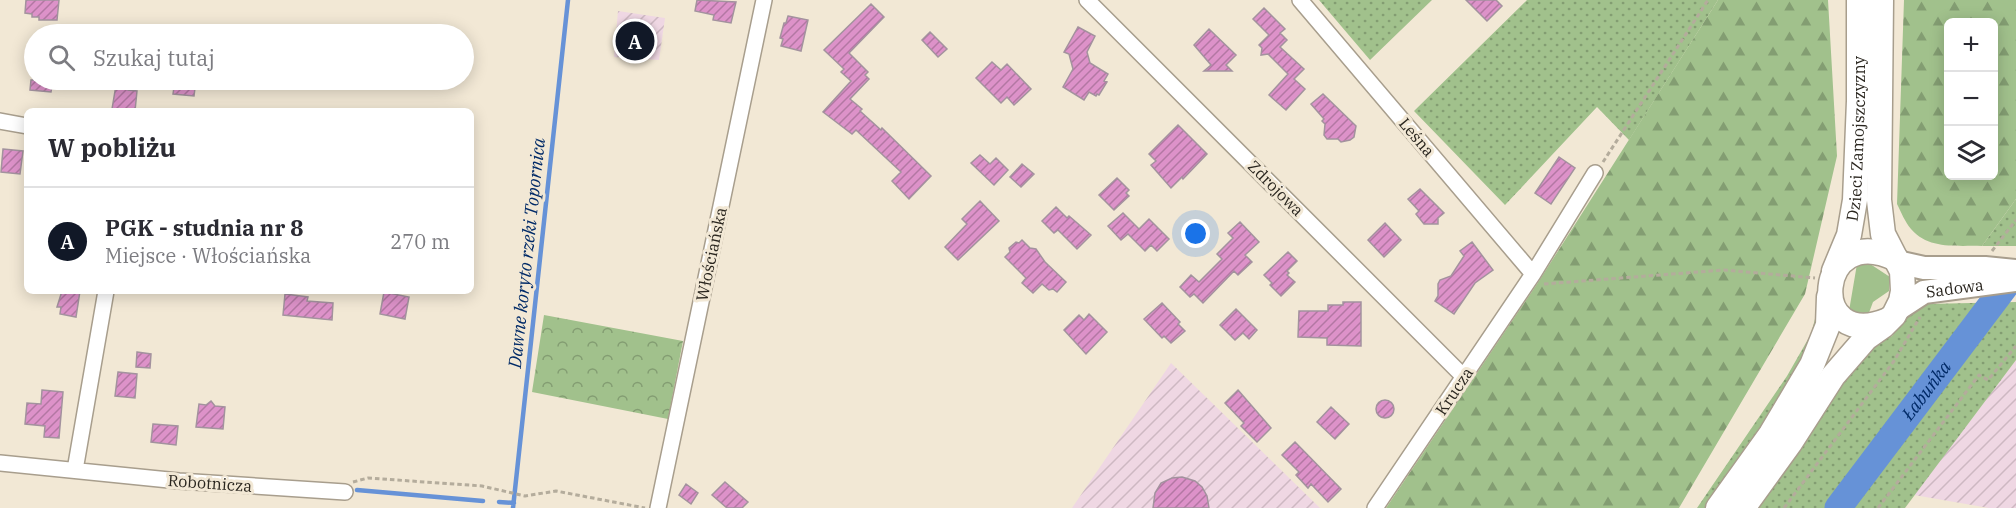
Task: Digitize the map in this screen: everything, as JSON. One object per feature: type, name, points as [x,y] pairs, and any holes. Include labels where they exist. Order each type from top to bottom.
[{"type":"main road","name":"Dzieci Zamojszczyzny","points":[[1825,274],[1849,236],[1855,200],[1859,110],[1859,0]]},
{"type":"main road","name":"Dzieci Zamojszczyzny","points":[[1881,0],[1879,200],[1883,234],[1896,261]]},
{"type":"main road","points":[[1718,508],[1771,434],[1812,365],[1828,325],[1829,297],[1825,274],[1857,254],[1878,253],[1896,261],[1903,281],[1901,301],[1893,314],[1866,338],[1833,376],[1790,443],[1743,508]]},
{"type":"main road","name":"Sadowa","points":[[1896,261],[1924,268],[1987,261],[2016,271]]},
{"type":"main road","name":"Sadowa","points":[[1893,314],[1924,292],[2016,280]]},
{"type":"main road","points":[[1829,297],[1836,310],[1849,322],[1865,326],[1893,314]]},
{"type":"street","name":"Włościańska","points":[[658,508],[764,0]]},
{"type":"street","name":"Zdrojowa","points":[[1087,0],[1464,377]]},
{"type":"street","name":"Leśna","points":[[1300,0],[1535,279]]},
{"type":"street","points":[[0,121],[24,125]]},
{"type":"street","name":"Krucza","points":[[1375,508],[1464,377],[1535,279],[1595,173]]},
{"type":"street","points":[[75,470],[105,294]]},
{"type":"street","name":"Robotnicza","points":[[0,463],[187,482],[345,492]]},
{"type":"path","points":[[1595,173],[1708,0]]},
{"type":"path","points":[[1987,261],[2016,220]]},
{"type":"path","points":[[1535,279],[1724,270],[1825,274]]},
{"type":"path","points":[[1784,508],[1894,362],[1920,317],[1926,313]]},
{"type":"path","points":[[1878,508],[1979,375],[1988,380],[2016,346]]},
{"type":"path","points":[[345,492],[353,482],[368,478],[482,486],[525,496],[556,491],[645,508]]},
{"type":"shaded area","points":[[618,11],[665,18],[659,60],[614,57]]},
{"type":"shaded area","points":[[2016,360],[2016,508],[1989,508],[1914,495]]},
{"type":"shaded area","points":[[1171,363],[1320,508],[1072,508]]},
{"type":"green space","points":[[1319,0],[1432,0],[1370,60]]},
{"type":"green space","points":[[1527,0],[1718,0],[1629,140],[1597,107],[1505,205],[1414,111]]},
{"type":"green space","points":[[1718,0],[1828,0],[1837,156],[1805,294],[1679,508],[1386,508],[1537,284]]},
{"type":"green space","points":[[1904,0],[2016,0],[2016,199],[1982,246],[1953,246],[1926,240],[1918,236],[1905,220],[1897,204]]},
{"type":"green space","points":[[2016,199],[2016,246],[1982,246]]},
{"type":"green space","points":[[1864,260],[1890,277],[1889,291],[1873,302],[1867,318],[1849,311],[1857,264]]},
{"type":"green space","points":[[2016,302],[2016,360],[1905,508],[1756,508],[1857,362],[1872,346],[1892,336],[1911,313],[1927,304]]},
{"type":"green space","points":[[544,315],[683,341],[668,419],[532,392]]},
{"type":"green space","points":[[1815,319],[1817,326],[1794,379],[1707,508],[1697,508],[1787,376],[1811,334]]},
{"type":"building","points":[[26,0],[59,0],[57,20],[39,20],[39,17],[32,17],[32,14],[25,13]]},
{"type":"building","points":[[697,0],[736,2],[731,23],[713,20],[714,15],[695,11]]},
{"type":"building","points":[[1466,0],[1496,0],[1502,6],[1487,21]]},
{"type":"building","points":[[871,4],[884,17],[849,53],[868,72],[865,75],[869,79],[850,99],[862,109],[860,111],[881,130],[882,128],[931,176],[909,199],[892,181],[901,172],[856,130],[852,134],[823,112],[851,81],[841,72],[844,69],[824,50]]},
{"type":"building","points":[[1264,8],[1285,29],[1280,33],[1287,40],[1280,47],[1304,69],[1294,79],[1305,89],[1286,110],[1269,95],[1288,74],[1268,54],[1261,55],[1262,48],[1259,45],[1269,35],[1253,19]]},
{"type":"building","points":[[788,16],[808,20],[801,51],[781,46],[783,39],[780,38]]},
{"type":"building","points":[[1078,27],[1095,36],[1087,52],[1090,63],[1108,74],[1104,81],[1107,82],[1099,95],[1096,96],[1089,92],[1084,100],[1063,87],[1073,69],[1069,54],[1064,52]]},
{"type":"building","points":[[1209,29],[1236,55],[1226,65],[1232,71],[1204,71],[1211,65],[1194,45]]},
{"type":"building","points":[[930,32],[947,49],[938,57],[922,40]]},
{"type":"building","points":[[992,62],[1001,70],[1007,64],[1031,89],[1014,105],[1007,97],[1001,103],[976,78]]},
{"type":"building","points":[[115,90],[137,91],[135,108],[112,108]]},
{"type":"building","points":[[174,90],[195,90],[194,96],[173,94]]},
{"type":"building","points":[[1323,94],[1356,126],[1354,137],[1350,140],[1341,142],[1338,139],[1327,139],[1324,135],[1325,124],[1322,121],[1324,119],[1311,104]]},
{"type":"building","points":[[1178,125],[1207,154],[1171,188],[1151,165],[1156,161],[1149,154]]},
{"type":"building","points":[[3,149],[23,151],[20,174],[1,172]]},
{"type":"building","points":[[980,155],[990,164],[996,158],[1008,170],[994,185],[971,163]]},
{"type":"building","points":[[1559,157],[1575,168],[1551,204],[1535,193]]},
{"type":"building","points":[[1022,164],[1034,174],[1021,187],[1010,177]]},
{"type":"building","points":[[1117,178],[1129,190],[1126,193],[1129,196],[1114,210],[1099,195]]},
{"type":"building","points":[[1420,189],[1444,213],[1438,218],[1438,224],[1424,224],[1416,214],[1419,211],[1408,199]]},
{"type":"building","points":[[980,201],[999,221],[958,260],[945,247],[967,224],[962,219]]},
{"type":"building","points":[[1056,207],[1091,235],[1077,249],[1058,230],[1054,233],[1042,221]]},
{"type":"building","points":[[1123,213],[1139,229],[1149,219],[1169,239],[1157,251],[1151,245],[1145,251],[1128,234],[1121,240],[1108,226]]},
{"type":"building","points":[[1240,222],[1259,242],[1245,255],[1252,262],[1238,275],[1234,271],[1203,303],[1194,294],[1190,297],[1180,287],[1191,275],[1199,282],[1222,259],[1217,254],[1233,238],[1228,233]]},
{"type":"building","points":[[1385,223],[1401,240],[1384,257],[1368,240]]},
{"type":"building","points":[[1022,240],[1030,248],[1036,249],[1045,262],[1066,282],[1057,292],[1053,289],[1049,290],[1042,284],[1033,293],[1022,283],[1026,278],[1005,257],[1010,252],[1009,248]]},
{"type":"building","points":[[1472,242],[1493,270],[1475,283],[1454,314],[1435,301],[1438,296],[1438,284],[1440,280],[1451,276],[1464,256],[1460,251]]},
{"type":"building","points":[[1288,252],[1297,261],[1287,271],[1289,273],[1287,275],[1295,282],[1281,296],[1264,275]]},
{"type":"building","points":[[61,294],[80,294],[76,317],[60,314],[61,307],[57,307]]},
{"type":"building","points":[[285,294],[308,297],[307,301],[333,303],[332,320],[283,315]]},
{"type":"building","points":[[384,294],[409,297],[405,319],[380,314]]},
{"type":"building","points":[[1343,302],[1361,302],[1361,346],[1327,345],[1327,338],[1298,337],[1299,311],[1328,311],[1328,305],[1343,305]]},
{"type":"building","points":[[1162,303],[1180,322],[1178,324],[1185,331],[1171,343],[1164,336],[1162,338],[1144,319]]},
{"type":"building","points":[[1236,309],[1257,330],[1249,339],[1243,333],[1235,340],[1220,325]]},
{"type":"building","points":[[1089,314],[1107,332],[1086,354],[1064,330],[1079,315],[1084,320]]},
{"type":"building","points":[[137,352],[151,354],[150,368],[136,367]]},
{"type":"building","points":[[118,372],[137,374],[135,398],[115,396]]},
{"type":"building","points":[[42,390],[63,392],[59,438],[44,437],[45,426],[25,424],[27,403],[41,404]]},
{"type":"building","points":[[1238,390],[1271,428],[1257,442],[1241,426],[1244,423],[1225,403]]},
{"type":"building","points":[[1385,400],[1391,403],[1394,409],[1391,415],[1385,418],[1379,415],[1376,409],[1379,403]]},
{"type":"building","points":[[211,401],[215,406],[225,407],[223,429],[196,427],[199,404],[206,405]]},
{"type":"building","points":[[1331,407],[1349,424],[1335,439],[1317,422]]},
{"type":"building","points":[[153,424],[178,426],[176,445],[151,442]]},
{"type":"building","points":[[1295,442],[1341,489],[1328,502],[1311,484],[1308,488],[1296,475],[1299,472],[1282,455]]},
{"type":"building","points":[[1182,477],[1195,481],[1202,487],[1207,496],[1209,508],[1153,508],[1155,493],[1161,483]]},
{"type":"building","points":[[725,482],[748,502],[742,508],[727,508],[712,495]]},
{"type":"building","points":[[686,484],[698,493],[691,504],[679,495]]},
{"type":"waterway","name":"Dawne koryto rzeki Topornica","points":[[513,508],[568,0]]},
{"type":"waterway","name":"Łabuńka","points":[[1838,508],[2016,272]]},
{"type":"waterway","points":[[357,490],[483,501]]},
{"type":"waterway","points":[[499,502],[514,503]]},
{"type":"place","name":"PGK - studnia nr 8","points":[[635,41]]}]
